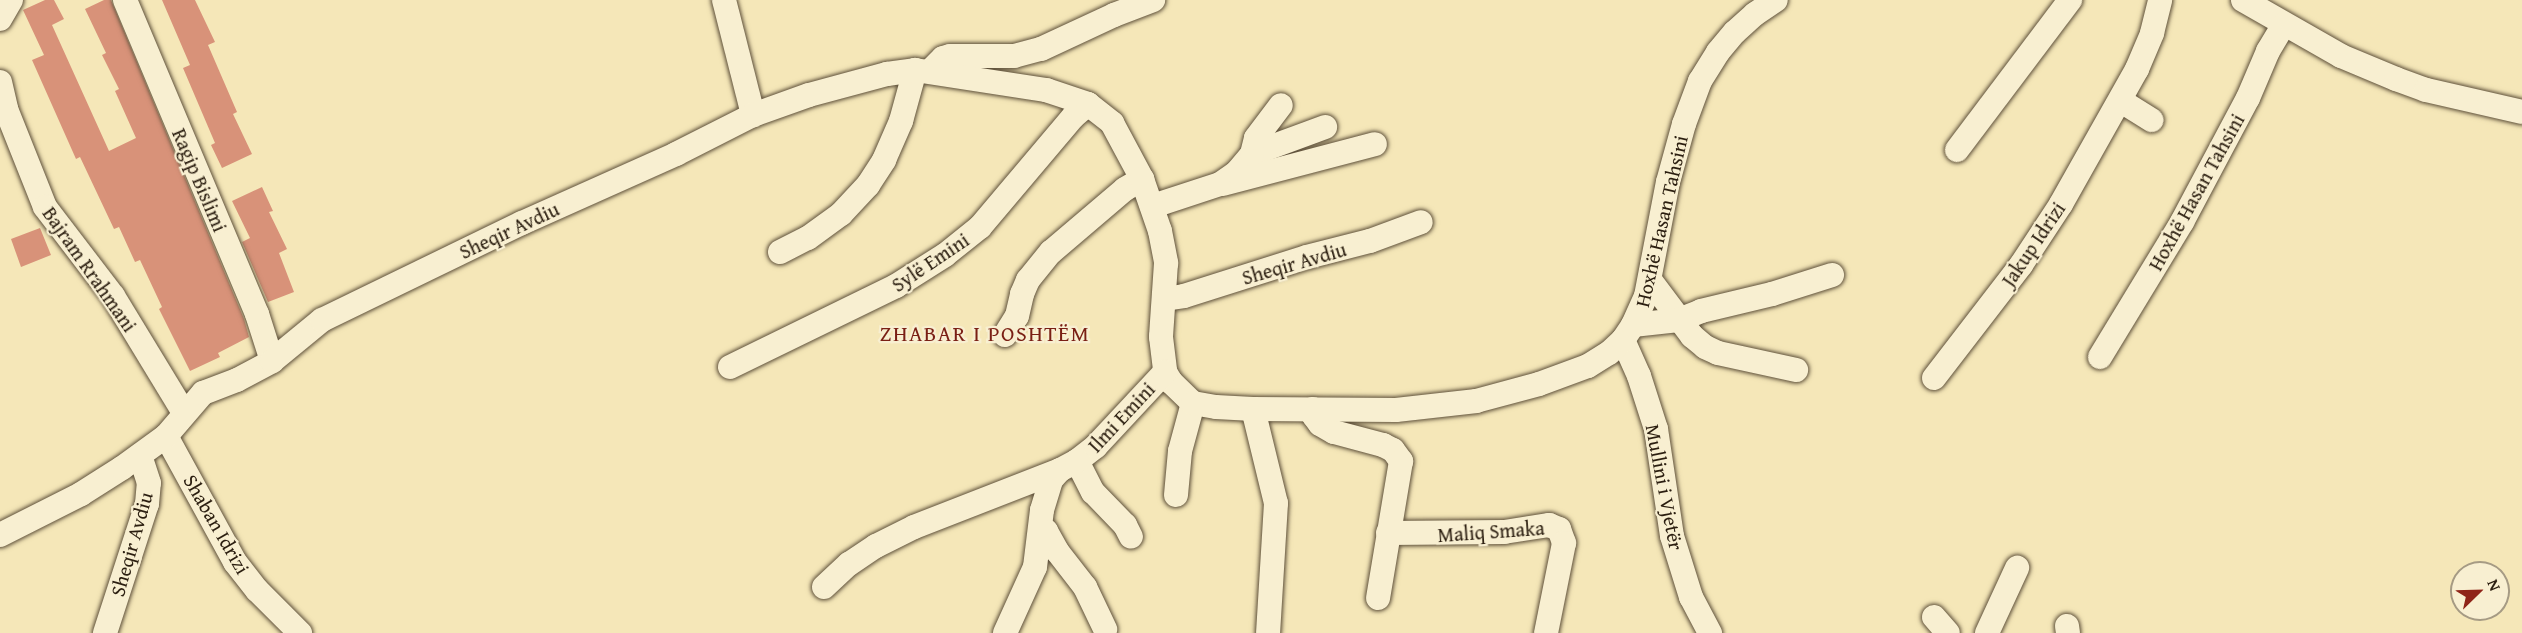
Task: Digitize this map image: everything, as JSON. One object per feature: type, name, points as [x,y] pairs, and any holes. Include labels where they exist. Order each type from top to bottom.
[{"type":"street","points":[[0,19],[11,0]]},
{"type":"street","name":"Ragip Bislimi","points":[[125,0],[256,314],[272,361]]},
{"type":"street","points":[[724,0],[753,115]]},
{"type":"street","name":"Sheqir Avdiu","points":[[922,71],[950,56],[1014,56],[1041,49],[1114,15],[1153,0]]},
{"type":"street","name":"Hoxhë Hasan Tahsini","points":[[1193,403],[1253,409],[1396,410],[1476,401],[1539,384],[1588,366],[1610,353],[1628,333],[1646,296],[1668,182],[1700,81],[1718,52],[1735,32],[1755,14],[1776,0]]},
{"type":"street","points":[[1957,150],[2070,0]]},
{"type":"street","name":"Jakup Idrizi","points":[[1934,378],[2021,265],[2061,204],[2121,101],[2152,33],[2160,0]]},
{"type":"street","points":[[2243,0],[2341,56],[2406,83],[2522,112]]},
{"type":"street","name":"Hoxhë Hasan Tahsini","points":[[2100,357],[2182,222],[2248,98],[2268,51],[2283,24]]},
{"type":"street","points":[[780,252],[807,238],[841,214],[868,185],[884,160],[922,71]]},
{"type":"street","name":"Sheqir Avdiu","points":[[0,535],[81,494],[140,455],[166,436],[203,393],[237,380],[272,361],[322,320],[522,223],[676,154],[753,115],[808,95],[887,74],[922,71],[1046,90],[1088,104],[1112,123],[1142,179],[1153,206],[1166,263],[1166,299],[1161,337],[1165,372]]},
{"type":"street","name":"Bajram Rrahmani","points":[[0,82],[6,109],[45,207],[113,296],[184,413]]},
{"type":"street","points":[[2121,101],[2152,120]]},
{"type":"street","name":"Sylë Emini","points":[[730,367],[896,286],[945,255],[980,227],[1054,138],[1088,104]]},
{"type":"street","points":[[1221,184],[1237,172],[1252,154],[1256,138],[1281,105]]},
{"type":"street","points":[[1252,154],[1325,127]]},
{"type":"street","points":[[1153,206],[1221,184],[1323,160],[1375,144]]},
{"type":"street","points":[[1005,335],[1017,316],[1028,280],[1051,252],[1125,189],[1142,179]]},
{"type":"street","name":"Sheqir Avdiu","points":[[1166,299],[1184,296],[1307,257],[1370,241],[1421,222]]},
{"type":"street","name":"Hoxhë Hasan Tahsini","points":[[1628,333],[1679,320],[1701,311],[1772,294],[1832,275]]},
{"type":"street","points":[[1650,280],[1679,320],[1705,347],[1718,353],[1796,370]]},
{"type":"street","name":"Mullini i Vjetër","points":[[1628,333],[1656,429],[1672,536],[1691,597],[1702,623],[1710,633]]},
{"type":"street","points":[[1165,372],[1171,382],[1193,403],[1180,451],[1176,495]]},
{"type":"street","name":"Ilmi Emini","points":[[1005,633],[1035,567],[1042,510],[1048,487],[1069,465],[1130,412],[1165,372]]},
{"type":"street","points":[[1253,409],[1276,503],[1268,633]]},
{"type":"street","points":[[1313,409],[1314,416],[1320,424],[1334,432],[1383,445],[1399,456],[1400,469],[1378,598]]},
{"type":"street","name":"Shaban Idrizi","points":[[166,436],[235,562],[257,590],[300,633]]},
{"type":"street","name":"Sheqir Avdiu","points":[[105,633],[147,504],[149,483],[140,455]]},
{"type":"street","points":[[824,587],[849,564],[876,546],[914,527],[1069,465]]},
{"type":"street","name":"Ilmi Emini","points":[[1069,465],[1125,525],[1131,537]]},
{"type":"street","name":"Maliq Smaka","points":[[1388,533],[1504,532],[1549,525],[1559,529],[1564,543],[1546,633]]},
{"type":"street","points":[[1041,528],[1046,531],[1057,551],[1085,587],[1105,629]]},
{"type":"street","points":[[1987,633],[2017,568]]},
{"type":"building","points":[[45,0],[54,0],[64,19],[52,25],[109,151],[136,138],[115,91],[119,89],[102,55],[106,53],[85,9],[104,0],[111,0],[244,319],[249,337],[218,353],[220,357],[190,371],[159,309],[162,307],[140,260],[135,262],[119,227],[114,229],[80,157],[76,159],[32,60],[44,55],[23,10]]},
{"type":"building","points":[[162,0],[195,0],[215,42],[208,45],[237,112],[233,114],[252,154],[222,168],[211,145],[215,143],[183,68],[190,65]]},
{"type":"building","points":[[262,187],[273,211],[269,212],[287,249],[279,253],[294,292],[268,302],[242,242],[250,238],[232,201]]},
{"type":"building","points":[[40,228],[51,255],[21,267],[11,239]]},
{"type":"district","name":"ZHABAR I POSHTËM","points":[[985,334]]}]
